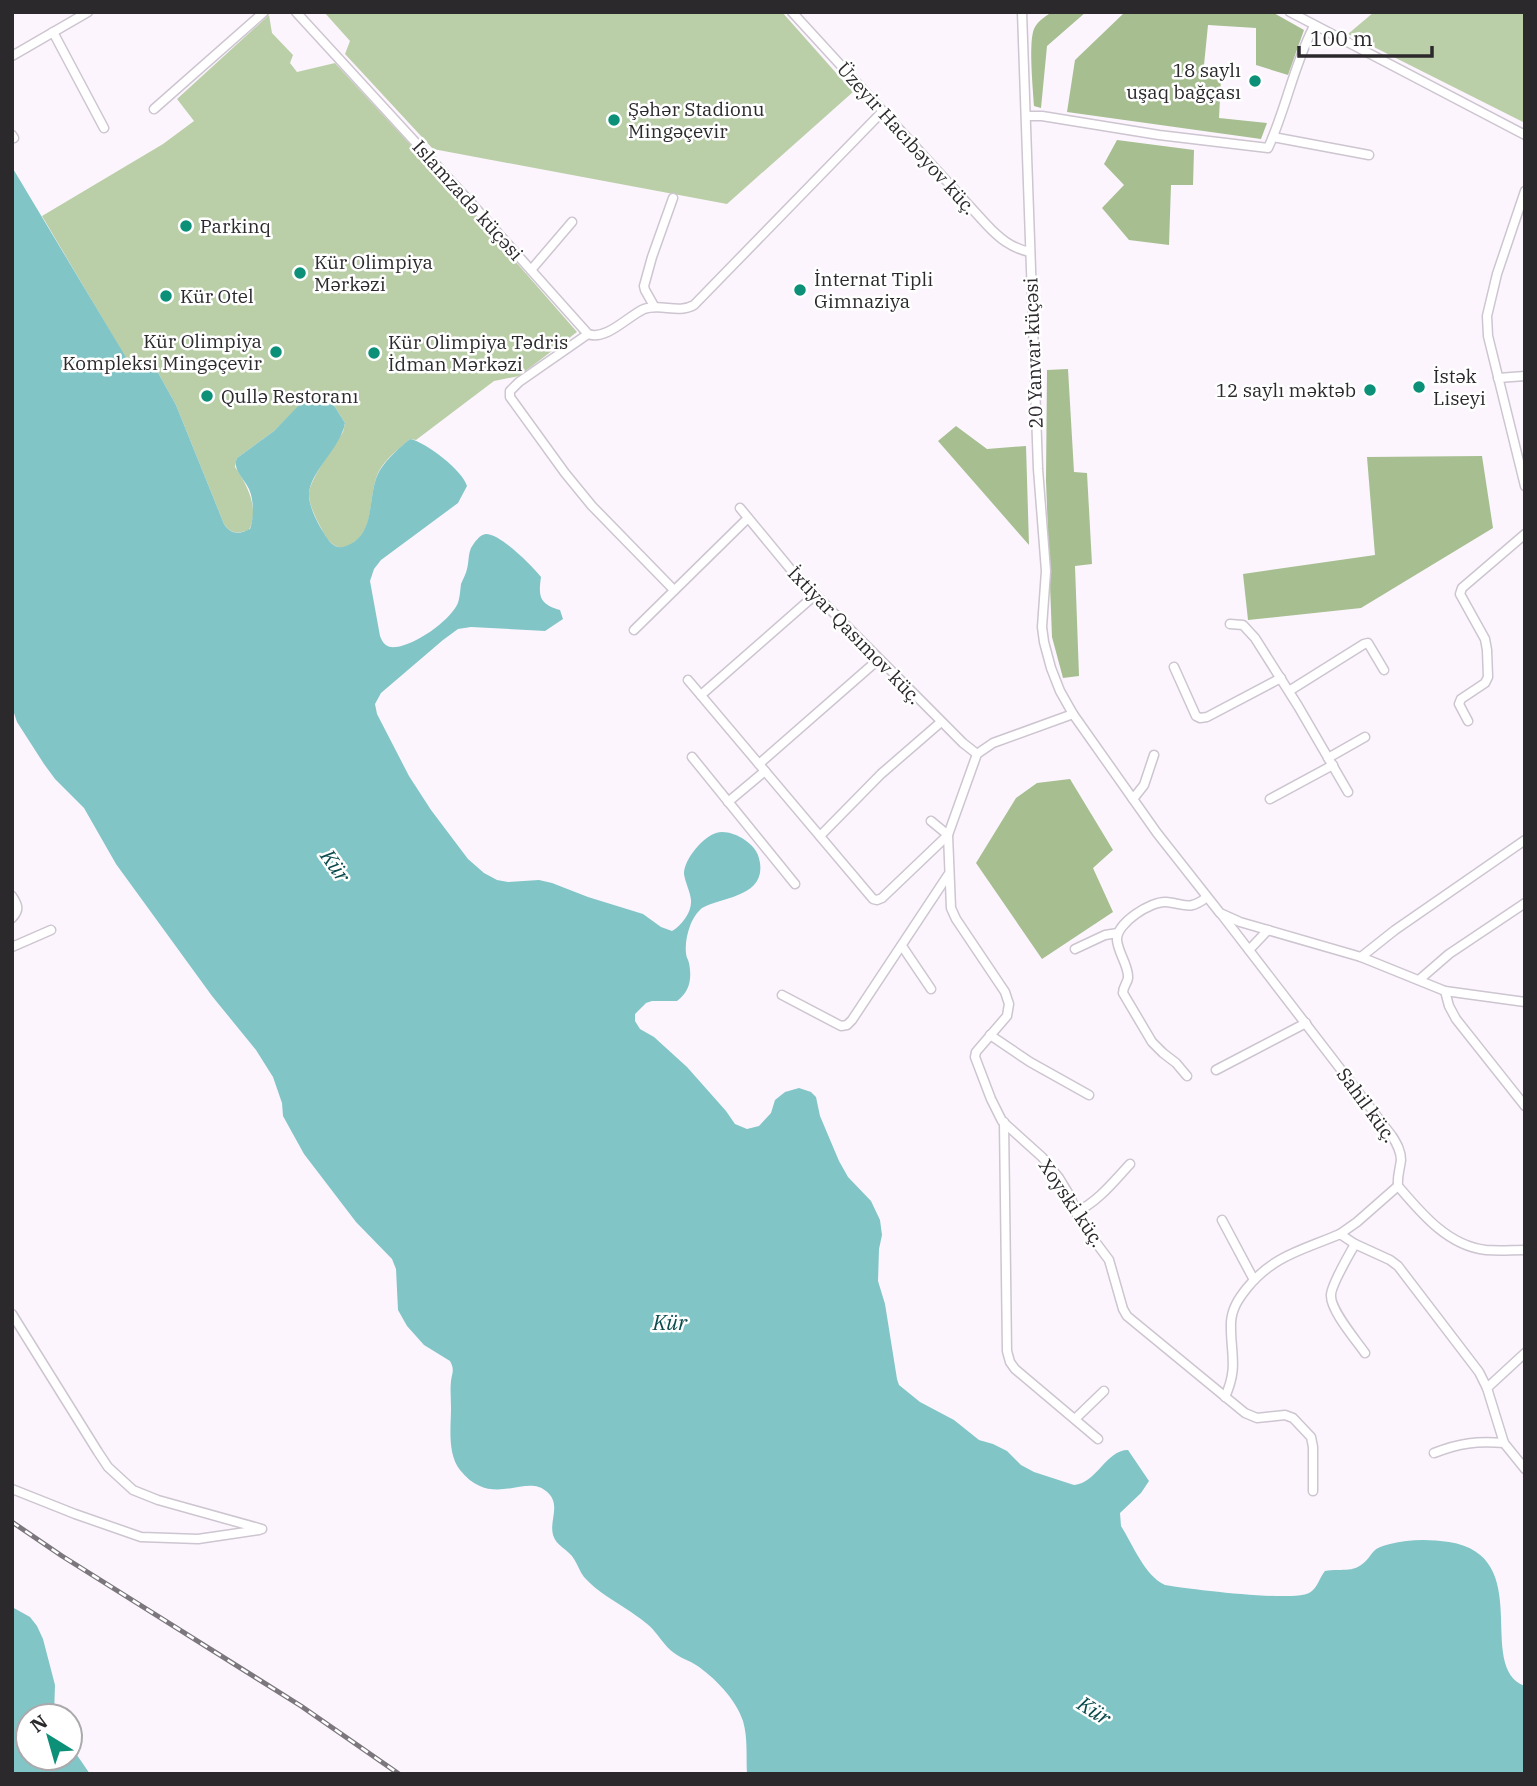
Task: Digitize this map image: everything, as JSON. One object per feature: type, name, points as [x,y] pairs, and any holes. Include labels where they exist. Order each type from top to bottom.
[{"type":"street","points":[[12,56],[88,12]]},
{"type":"street","points":[[154,108],[264,12]]},
{"type":"street","name":"Islamzadə küçəsi","points":[[296,12],[588,334]]},
{"type":"street","name":"Üzeyir Hacıbəyov küç.","points":[[792,12],[998,237],[1014,248],[1030,252]]},
{"type":"street","name":"20 Yanvar küçəsi","points":[[1022,12],[1038,469],[1046,571],[1042,627],[1051,668],[1060,691]]},
{"type":"street","points":[[1290,12],[1525,135]]},
{"type":"street","points":[[1027,116],[1268,148],[1307,38],[1314,26]]},
{"type":"street","points":[[53,32],[104,128]]},
{"type":"street","points":[[674,590],[592,506],[510,397],[510,391],[588,334],[602,334],[642,310],[654,306],[685,309],[694,305],[882,112]]},
{"type":"street","points":[[1273,137],[1369,155]]},
{"type":"street","points":[[1525,191],[1497,274],[1487,316],[1498,379],[1525,486]]},
{"type":"street","points":[[654,306],[645,286],[652,257],[673,198]]},
{"type":"street","points":[[531,270],[572,222]]},
{"type":"street","points":[[1498,379],[1525,376]]},
{"type":"street","name":"İxtiyar Qasımov küç.","points":[[740,508],[780,558],[815,595],[941,722],[977,754]]},
{"type":"street","points":[[634,630],[748,518]]},
{"type":"street","points":[[1468,721],[1459,704],[1461,699],[1485,683],[1488,677],[1487,650],[1485,639],[1460,594],[1462,588],[1525,534]]},
{"type":"street","points":[[701,695],[815,595]]},
{"type":"street","points":[[1230,624],[1243,625],[1248,629],[1289,691],[1348,792]]},
{"type":"street","points":[[1289,691],[1368,643],[1384,670]]},
{"type":"street","points":[[759,764],[879,659]]},
{"type":"street","points":[[1174,667],[1196,716],[1200,718],[1280,678]]},
{"type":"street","points":[[688,680],[873,898],[882,898],[948,835],[931,821]]},
{"type":"street","name":"Sahil küç.","points":[[1060,691],[1073,714],[1157,834],[1392,1136],[1399,1147],[1401,1158],[1398,1186]]},
{"type":"street","points":[[977,754],[993,743],[1073,714]]},
{"type":"street","points":[[820,836],[881,774],[941,722]]},
{"type":"street","points":[[1270,800],[1365,737]]},
{"type":"street","name":"Xoyski küç.","points":[[977,754],[948,835],[948,875],[951,908],[956,919],[1005,992],[1009,1004],[1007,1016],[976,1052],[975,1057],[992,1099],[1004,1122],[1042,1157],[1059,1178],[1070,1196],[1079,1220],[1109,1261],[1127,1316],[1245,1413],[1257,1418],[1285,1415],[1293,1418],[1311,1437],[1314,1491]]},
{"type":"street","points":[[1133,800],[1144,785],[1154,755]]},
{"type":"street","points":[[692,757],[795,884]]},
{"type":"street","points":[[728,802],[765,771]]},
{"type":"street","points":[[1361,957],[1395,930],[1525,840]]},
{"type":"street","points":[[782,995],[841,1026],[848,1025],[948,875]]},
{"type":"street","points":[[12,896],[18,904],[17,913],[12,918]]},
{"type":"street","points":[[1187,1076],[1152,1042],[1123,993],[1128,979],[1127,970],[1117,940],[1118,933],[1147,906],[1165,902],[1189,907],[1197,905],[1207,897]]},
{"type":"street","points":[[1419,980],[1449,954],[1525,903]]},
{"type":"street","name":"Sahil küç.","points":[[1220,913],[1240,922],[1361,957],[1445,991],[1525,1002]]},
{"type":"street","points":[[12,947],[51,930]]},
{"type":"street","points":[[1249,950],[1268,930]]},
{"type":"street","points":[[1075,949],[1105,935],[1118,933]]},
{"type":"street","points":[[902,946],[931,989]]},
{"type":"street","points":[[1445,991],[1457,1019],[1525,1107]]},
{"type":"street","points":[[1216,1070],[1306,1023]]},
{"type":"street","points":[[990,1035],[1089,1096]]},
{"type":"street","points":[[1004,1122],[1007,1351],[1010,1362],[1098,1439]]},
{"type":"street","points":[[1076,1212],[1095,1201],[1130,1164]]},
{"type":"street","points":[[1225,1397],[1234,1370],[1231,1321],[1234,1307],[1254,1280],[1271,1264],[1340,1234],[1398,1186],[1430,1221],[1461,1242],[1483,1250],[1525,1250]]},
{"type":"street","points":[[1222,1220],[1254,1280]]},
{"type":"street","points":[[1340,1234],[1355,1244],[1390,1259],[1398,1266],[1479,1371],[1488,1388],[1504,1443],[1525,1469]]},
{"type":"street","points":[[1355,1244],[1330,1293],[1332,1303],[1365,1353]]},
{"type":"street","points":[[12,1314],[108,1467],[133,1490],[158,1500],[262,1530],[198,1539],[141,1537],[12,1489]]},
{"type":"street","points":[[1488,1388],[1525,1353]]},
{"type":"street","points":[[1075,1419],[1104,1391]]},
{"type":"street","points":[[1434,1453],[1455,1445],[1504,1443]]},
{"type":"green space","name":"Şəhər Stadionu Mingəçevir","points":[[324,12],[782,12],[853,92],[727,204],[433,149],[345,54],[350,41]]},
{"type":"green space","points":[[1052,12],[1086,12],[1047,46],[1041,108],[1034,106],[1032,39],[1036,26]]},
{"type":"green space","points":[[1125,12],[1272,12],[1304,30],[1288,75],[1256,65],[1256,28],[1208,25],[1203,75],[1221,79],[1219,118],[1267,123],[1261,139],[1067,112],[1075,60]]},
{"type":"green space","points":[[1374,12],[1525,12],[1525,123],[1348,34]]},
{"type":"green space","name":"Kür Olimpiya Mərkəzi","points":[[269,15],[272,33],[293,55],[290,63],[297,72],[335,63],[468,207],[577,332],[519,376],[494,381],[416,440],[410,439],[393,454],[379,471],[375,481],[370,515],[362,535],[354,543],[342,548],[331,543],[324,533],[309,494],[318,472],[343,432],[345,423],[335,407],[316,390],[274,431],[237,458],[235,467],[248,489],[253,505],[252,522],[249,530],[229,530],[224,524],[176,405],[151,360],[127,360],[42,216],[163,144],[194,121],[177,99]]},
{"type":"green space","points":[[1117,140],[1194,150],[1193,185],[1171,185],[1169,245],[1129,240],[1102,208],[1124,185],[1104,164]]},
{"type":"green space","points":[[1068,369],[1074,472],[1087,473],[1092,564],[1075,566],[1079,676],[1063,678],[1052,637],[1046,481],[1047,370]]},
{"type":"green space","points":[[956,426],[987,449],[1026,446],[1029,545],[938,441]]},
{"type":"green space","points":[[1482,456],[1493,528],[1361,608],[1248,620],[1243,574],[1375,555],[1367,457]]},
{"type":"green space","points":[[1070,779],[1113,850],[1093,868],[1113,912],[1042,959],[976,863],[1016,798],[1037,783]]},
{"type":"water","name":"Kür","points":[[12,167],[127,359],[151,360],[176,405],[224,524],[229,530],[239,533],[246,531],[250,529],[252,520],[251,493],[237,470],[237,458],[274,431],[316,390],[335,407],[345,423],[338,442],[310,486],[309,495],[317,521],[334,545],[346,546],[363,533],[380,470],[410,439],[443,458],[459,473],[467,486],[458,503],[381,560],[374,569],[370,581],[380,636],[386,645],[396,647],[412,642],[439,625],[453,612],[467,571],[469,553],[477,539],[484,534],[492,535],[508,545],[541,577],[542,599],[560,610],[563,619],[545,631],[471,627],[458,629],[381,693],[375,704],[377,714],[409,776],[468,859],[497,880],[539,880],[552,883],[643,914],[661,927],[672,931],[683,922],[690,909],[691,900],[684,874],[687,862],[700,844],[711,835],[726,832],[742,838],[754,848],[760,863],[760,874],[756,883],[740,894],[702,908],[692,921],[686,943],[690,974],[685,993],[677,1001],[646,1003],[635,1014],[635,1021],[640,1029],[654,1037],[687,1067],[735,1124],[747,1129],[759,1126],[771,1113],[775,1100],[785,1092],[799,1088],[816,1097],[820,1116],[839,1161],[848,1177],[871,1201],[880,1220],[882,1235],[878,1281],[885,1304],[899,1385],[920,1402],[954,1420],[979,1440],[1007,1451],[1021,1465],[1074,1485],[1089,1479],[1120,1451],[1128,1450],[1149,1481],[1141,1493],[1120,1513],[1121,1526],[1145,1567],[1165,1585],[1239,1594],[1299,1595],[1312,1591],[1325,1571],[1357,1567],[1375,1550],[1390,1544],[1434,1540],[1475,1551],[1491,1568],[1498,1589],[1504,1657],[1511,1675],[1525,1686],[1525,1774],[747,1774],[745,1727],[730,1697],[703,1670],[670,1650],[653,1629],[600,1592],[584,1577],[572,1556],[553,1535],[554,1506],[551,1496],[538,1487],[484,1488],[472,1482],[460,1470],[453,1456],[451,1440],[452,1367],[450,1361],[424,1345],[407,1326],[398,1310],[396,1269],[392,1259],[356,1222],[304,1154],[283,1116],[282,1103],[273,1077],[256,1050],[212,996],[116,864],[84,808],[55,779],[17,722],[12,707]]},
{"type":"water","points":[[12,1607],[30,1617],[37,1626],[55,1685],[54,1702],[14,1702],[14,1772],[84,1772],[84,1765],[90,1774],[12,1774]]},
{"type":"railway","points":[[12,1522],[301,1706],[399,1774]]},
{"type":"place","name":"18 saylı uşaq bağçası","points":[[1255,81]]},
{"type":"place","name":"Şəhər Stadionu Mingəçevir","points":[[614,120]]},
{"type":"place","name":"Parkinq","points":[[186,226]]},
{"type":"place","name":"Kür Olimpiya Mərkəzi","points":[[300,273]]},
{"type":"place","name":"İnternat Tipli Gimnaziya","points":[[800,290]]},
{"type":"place","name":"Kür Otel","points":[[166,296]]},
{"type":"place","name":"Kür Olimpiya Kompleksi Mingəçevir","points":[[276,352]]},
{"type":"place","name":"Kür Olimpiya Tədris İdman Mərkəzi","points":[[374,353]]},
{"type":"place","name":"İstək Liseyi","points":[[1419,387]]},
{"type":"place","name":"12 saylı məktəb","points":[[1370,390]]},
{"type":"place","name":"Qullə Restoranı","points":[[207,396]]}]
